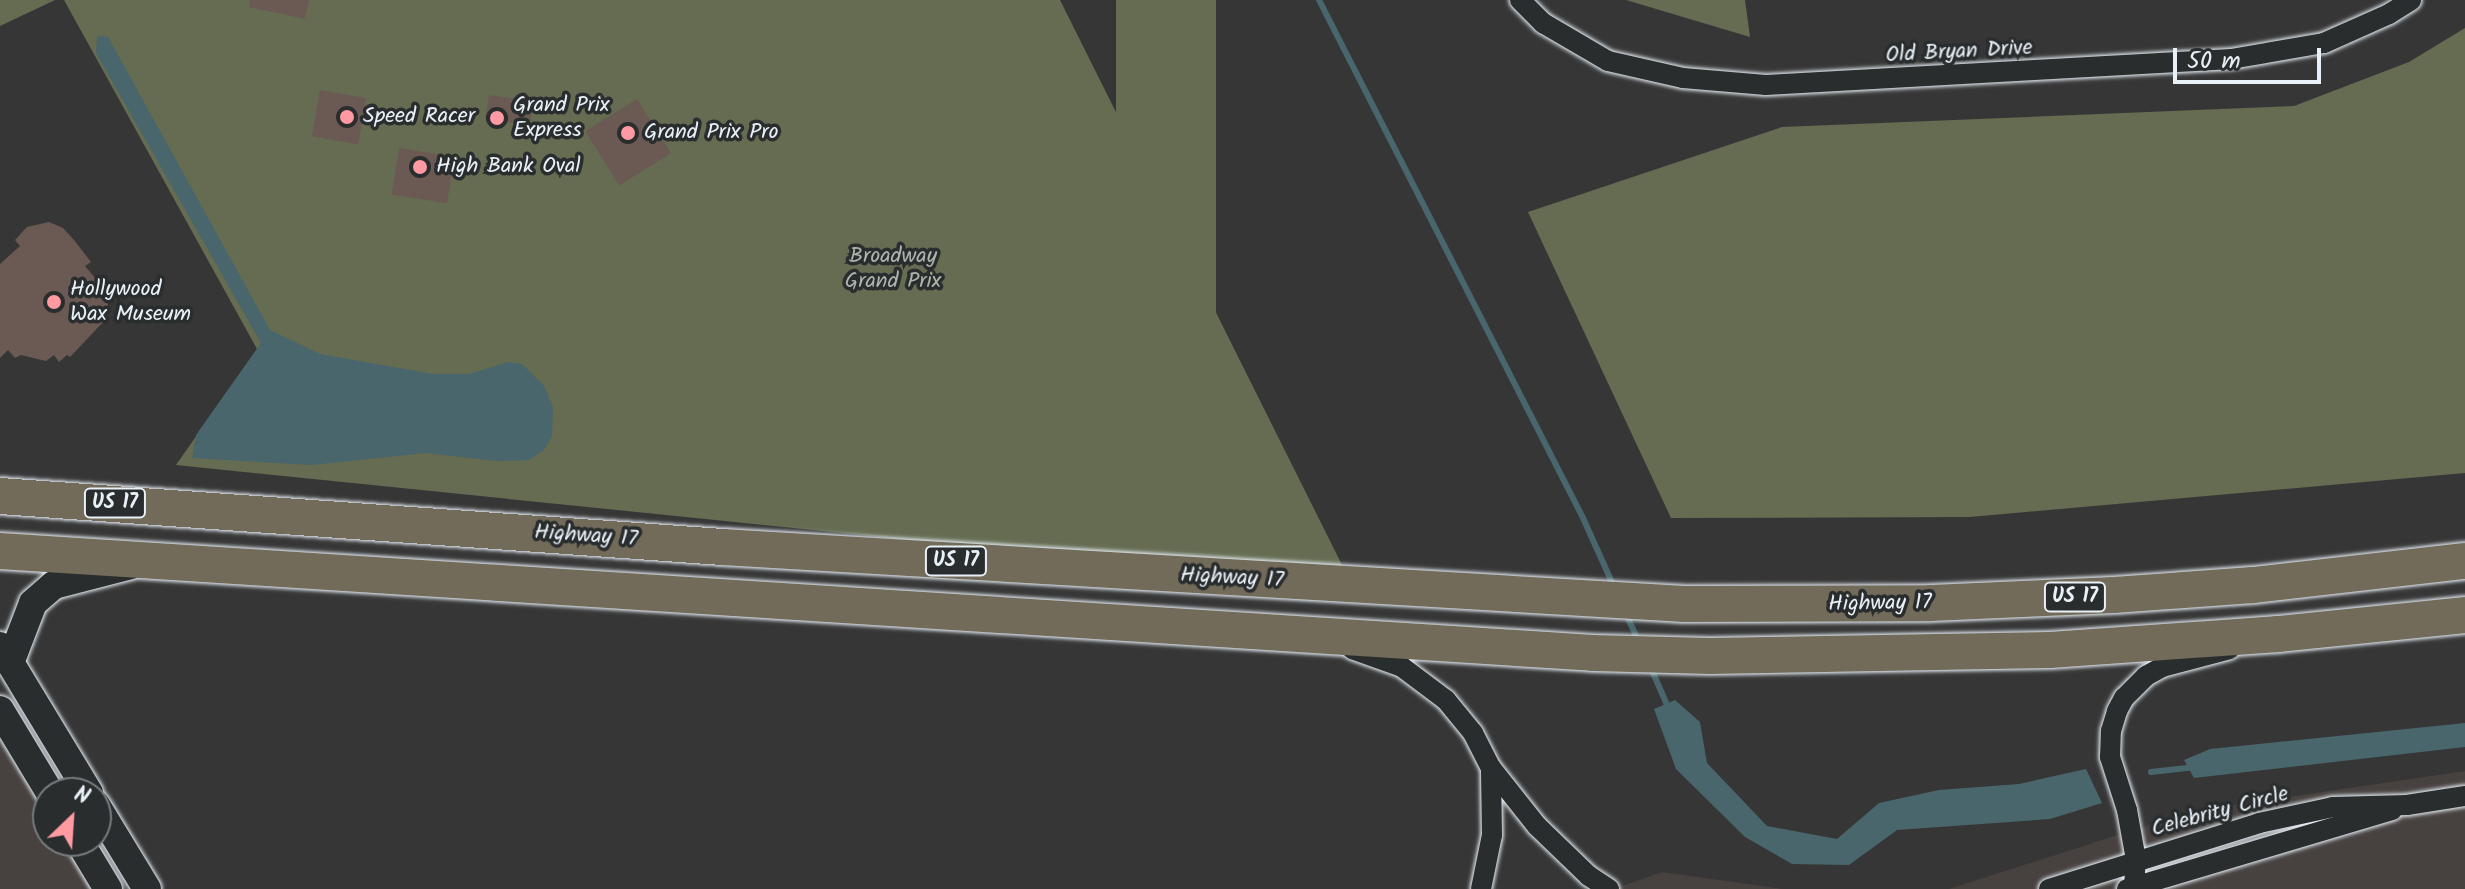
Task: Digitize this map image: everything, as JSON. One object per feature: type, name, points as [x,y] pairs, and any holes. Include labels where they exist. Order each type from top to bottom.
[{"type":"highway","name":"Highway 17","points":[[0,496],[722,547],[1684,604],[1931,603],[2114,595],[2253,585],[2465,561]]},
{"type":"highway","name":"US 17","points":[[0,551],[1593,653],[1710,656],[2050,650],[2278,634],[2465,615]]},
{"type":"main road","points":[[79,777],[5,654],[33,603],[54,585],[147,560]]},
{"type":"main road","points":[[0,710],[40,777]]},
{"type":"main road","points":[[88,857],[105,888],[140,878],[112,832]]},
{"type":"street","name":"Old Bryan Drive","points":[[1520,0],[1543,23],[1608,61],[1683,78],[1766,85],[2231,59],[2324,43],[2389,14],[2411,0]]},
{"type":"street","points":[[1286,633],[1364,652],[1402,667],[1446,700],[1473,733],[1491,768],[1537,826],[1589,876],[1609,889]]},
{"type":"street","points":[[2131,888],[2136,860],[2127,810],[2110,757],[2111,731],[2124,698],[2146,676],[2162,667],[2278,634]]},
{"type":"street","points":[[1481,889],[1492,835],[1491,768]]},
{"type":"street","name":"Celebrity Circle","points":[[2049,889],[2259,823],[2333,807],[2407,805],[2465,796]]},
{"type":"street","name":"Celebrity Circle","points":[[2131,888],[2349,826],[2407,805]]},
{"type":"shaded area","points":[[0,710],[39,777],[32,777],[32,857],[89,857],[108,889],[0,889]]},
{"type":"shaded area","points":[[2465,771],[2465,889],[1949,889],[2193,811]]},
{"type":"shaded area","points":[[1662,872],[1783,889],[1614,889]]},
{"type":"green space","points":[[0,0],[55,0],[0,26]]},
{"type":"green space","name":"Broadway Grand Prix","points":[[64,0],[1060,0],[1352,585],[176,465],[257,349]]},
{"type":"green space","points":[[1116,0],[1216,0],[1216,508],[1116,508]]},
{"type":"green space","points":[[1626,0],[1745,0],[1750,37]]},
{"type":"green space","points":[[2465,28],[2465,473],[1970,517],[1671,518],[1528,212],[1782,127],[2294,106],[2409,62]]},
{"type":"water","points":[[97,36],[108,37],[270,330],[320,354],[433,374],[469,374],[508,362],[522,364],[544,386],[553,407],[552,436],[544,450],[529,460],[496,461],[426,453],[311,465],[192,458],[196,435],[261,343],[96,53]]},
{"type":"water","points":[[1675,700],[1700,722],[1707,763],[1767,826],[1837,839],[1879,803],[1939,790],[2019,784],[2086,769],[2102,803],[2050,819],[1897,830],[1849,865],[1792,864],[1745,837],[1676,769],[1654,709]]},
{"type":"water","points":[[2465,723],[2465,747],[2194,778],[2184,760],[2210,749]]},
{"type":"building","points":[[250,0],[309,0],[305,19],[249,7]]},
{"type":"building","points":[[320,90],[366,98],[358,144],[312,136]]},
{"type":"building","points":[[489,95],[533,102],[530,126],[485,119]]},
{"type":"building","points":[[637,99],[671,153],[619,186],[585,131]]},
{"type":"building","points":[[399,148],[454,157],[447,203],[392,194]]},
{"type":"building","name":"Hollywood Wax Museum","points":[[49,222],[63,228],[91,262],[85,266],[101,285],[109,286],[107,318],[70,357],[67,355],[59,362],[54,355],[46,361],[21,355],[15,358],[8,350],[0,358],[0,264],[20,246],[15,240],[27,227]]},
{"type":"waterway","points":[[1319,0],[1583,518],[1614,587]]},
{"type":"waterway","points":[[1625,612],[1639,642]]},
{"type":"waterway","points":[[1650,666],[1668,707]]},
{"type":"waterway","points":[[2151,772],[2196,767]]},
{"type":"place","name":"Speed Racer","points":[[347,117]]},
{"type":"place","name":"Grand Prix Express","points":[[497,118]]},
{"type":"place","name":"Grand Prix Pro","points":[[628,133]]},
{"type":"place","name":"High Bank Oval","points":[[420,167]]},
{"type":"place","name":"Hollywood Wax Museum","points":[[54,302]]}]
